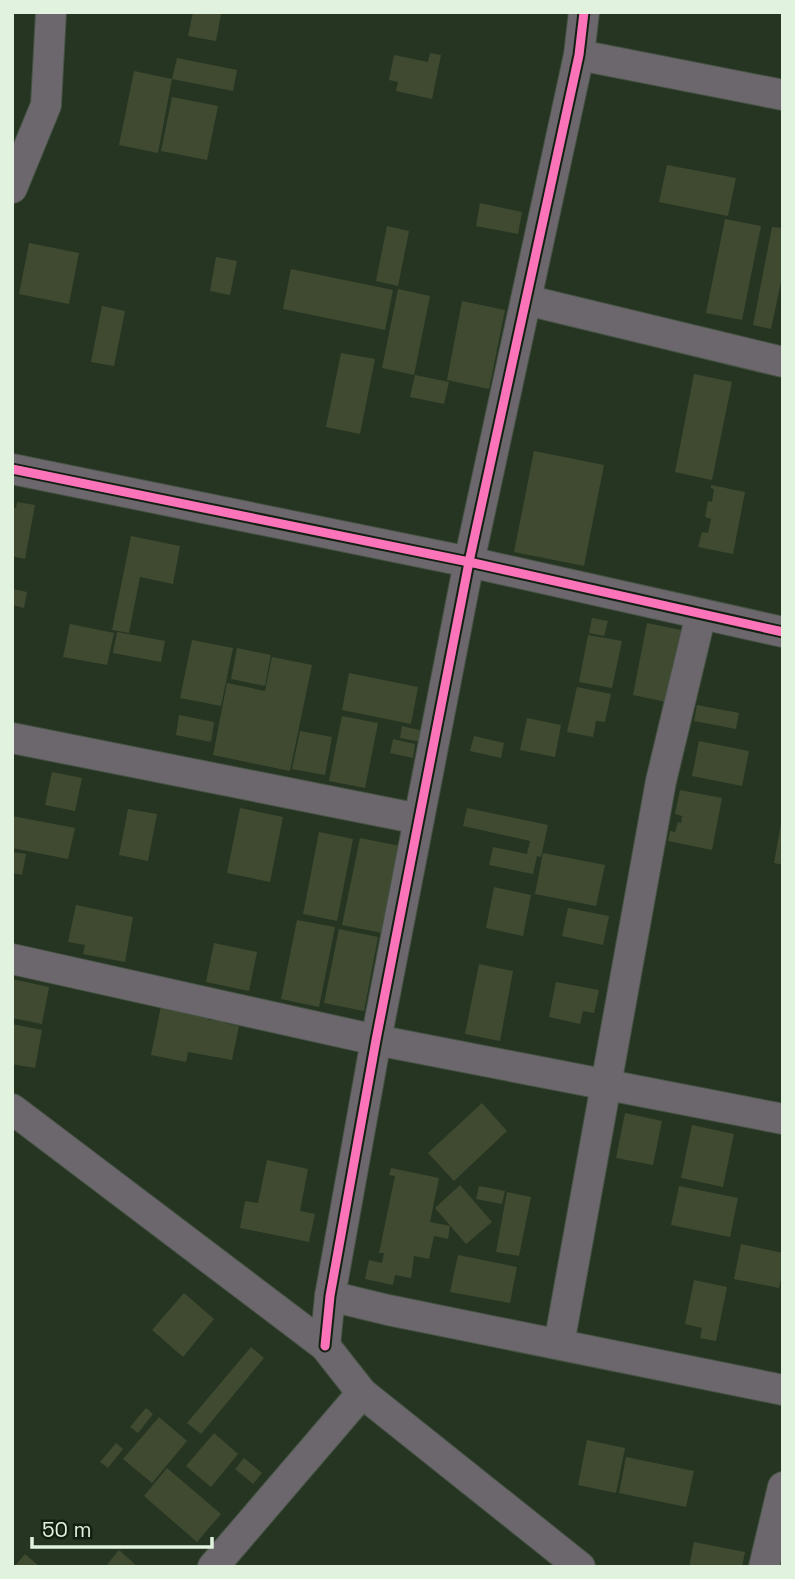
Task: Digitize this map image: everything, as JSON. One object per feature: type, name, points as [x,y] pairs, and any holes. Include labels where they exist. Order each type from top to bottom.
[{"type":"street","points":[[12,188],[46,106],[51,12]]},
{"type":"street","points":[[325,1346],[330,1296],[376,1040],[469,562],[579,55],[584,12]]},
{"type":"street","points":[[579,55],[783,95]]},
{"type":"street","points":[[526,300],[783,362]]},
{"type":"street","points":[[12,469],[469,562],[783,632]]},
{"type":"street","points":[[559,1344],[661,781],[701,614]]},
{"type":"street","points":[[12,738],[419,819]]},
{"type":"street","points":[[12,959],[376,1040],[783,1119]]},
{"type":"street","points":[[12,1109],[325,1346],[362,1393],[580,1567]]},
{"type":"street","points":[[330,1296],[783,1390]]},
{"type":"street","points":[[213,1567],[362,1393]]},
{"type":"street","points":[[764,1567],[783,1487]]},
{"type":"building","points":[[193,12],[221,14],[216,41],[188,36]]},
{"type":"building","points":[[430,53],[441,55],[432,99],[396,91],[398,82],[389,80],[394,55],[428,62]]},
{"type":"building","points":[[177,58],[237,70],[233,91],[172,79]]},
{"type":"building","points":[[134,71],[172,79],[158,153],[119,145]]},
{"type":"building","points":[[172,97],[218,106],[207,160],[161,151]]},
{"type":"building","points":[[667,165],[736,178],[728,216],[659,202]]},
{"type":"building","points":[[480,203],[522,212],[518,234],[476,226]]},
{"type":"building","points":[[725,219],[761,226],[742,320],[706,313]]},
{"type":"building","points":[[387,226],[409,231],[398,286],[376,281]]},
{"type":"building","points":[[772,227],[783,228],[783,273],[771,329],[753,325]]},
{"type":"building","points":[[29,243],[79,253],[69,304],[19,294]]},
{"type":"building","points":[[216,257],[237,261],[230,295],[210,291]]},
{"type":"building","points":[[291,269],[393,290],[385,330],[283,309]]},
{"type":"building","points":[[398,289],[430,296],[414,375],[382,368]]},
{"type":"building","points":[[462,301],[505,310],[489,389],[447,380]]},
{"type":"building","points":[[102,306],[125,311],[114,366],[91,362]]},
{"type":"building","points":[[341,353],[375,359],[360,434],[326,427]]},
{"type":"building","points":[[694,374],[732,382],[712,480],[675,472]]},
{"type":"building","points":[[415,375],[449,382],[444,404],[410,397]]},
{"type":"building","points":[[534,451],[604,465],[584,566],[514,552]]},
{"type":"building","points":[[711,485],[745,492],[733,554],[698,547],[702,532],[708,533],[711,519],[705,517],[708,501],[712,502],[714,489]]},
{"type":"building","points":[[17,502],[35,505],[25,559],[12,556],[12,507],[16,508]]},
{"type":"building","points":[[131,536],[180,546],[173,584],[140,577],[129,633],[112,630]]},
{"type":"building","points":[[12,589],[27,592],[24,608],[12,605]]},
{"type":"building","points":[[592,618],[608,621],[604,636],[589,633]]},
{"type":"building","points":[[647,623],[681,630],[666,702],[633,695]]},
{"type":"building","points":[[70,624],[114,633],[107,665],[63,657]]},
{"type":"building","points":[[117,632],[165,641],[161,662],[113,653]]},
{"type":"building","points":[[588,635],[622,641],[612,688],[579,682]]},
{"type":"building","points":[[192,640],[233,648],[221,706],[180,698]]},
{"type":"building","points":[[237,648],[271,655],[265,686],[231,679]]},
{"type":"building","points":[[272,657],[312,665],[290,771],[213,755],[227,683],[265,691]]},
{"type":"building","points":[[349,673],[418,687],[411,724],[342,710]]},
{"type":"building","points":[[577,687],[611,694],[605,722],[596,721],[593,737],[567,732]]},
{"type":"building","points":[[697,705],[739,713],[736,729],[694,721]]},
{"type":"building","points":[[179,715],[214,722],[211,742],[176,735]]},
{"type":"building","points":[[342,716],[378,723],[365,788],[329,781]]},
{"type":"building","points":[[527,718],[561,725],[555,757],[520,750]]},
{"type":"building","points":[[402,726],[423,731],[421,742],[400,738]]},
{"type":"building","points":[[300,731],[332,737],[325,775],[292,769]]},
{"type":"building","points":[[474,736],[504,743],[501,758],[470,751]]},
{"type":"building","points":[[393,739],[415,744],[413,758],[390,753]]},
{"type":"building","points":[[699,741],[749,751],[742,786],[692,776]]},
{"type":"building","points":[[52,772],[82,778],[75,811],[45,805]]},
{"type":"building","points":[[680,790],[722,798],[712,850],[668,841],[670,831],[675,832],[678,822],[681,823],[682,816],[675,814]]},
{"type":"building","points":[[240,808],[283,817],[270,882],[227,873]]},
{"type":"building","points":[[467,808],[548,825],[541,857],[537,856],[533,874],[489,865],[493,847],[527,854],[530,841],[463,826]]},
{"type":"building","points":[[128,809],[157,814],[148,861],[119,855]]},
{"type":"building","points":[[12,816],[75,828],[68,859],[12,848]]},
{"type":"building","points":[[783,824],[783,865],[774,863]]},
{"type":"building","points":[[319,832],[353,839],[337,921],[303,914]]},
{"type":"building","points":[[360,838],[400,846],[382,933],[342,925]]},
{"type":"building","points":[[12,852],[26,854],[22,875],[12,873]]},
{"type":"building","points":[[543,853],[605,865],[596,906],[535,894]]},
{"type":"building","points":[[494,887],[531,895],[523,936],[486,928]]},
{"type":"building","points":[[76,905],[133,917],[125,962],[83,954],[85,945],[68,942]]},
{"type":"building","points":[[568,908],[609,916],[603,945],[562,936]]},
{"type":"building","points":[[297,920],[335,927],[319,1007],[281,999]]},
{"type":"building","points":[[339,929],[378,937],[364,1011],[324,1003]]},
{"type":"building","points":[[214,943],[257,952],[249,991],[206,982]]},
{"type":"building","points":[[479,964],[513,971],[500,1041],[465,1034]]},
{"type":"building","points":[[12,979],[49,987],[42,1024],[12,1018]]},
{"type":"building","points":[[556,982],[599,990],[594,1013],[583,1011],[580,1024],[549,1017]]},
{"type":"building","points":[[162,1001],[210,1009],[208,1020],[212,1020],[214,1011],[226,1013],[224,1023],[239,1026],[232,1060],[188,1052],[186,1062],[151,1055]]},
{"type":"building","points":[[12,1024],[42,1030],[35,1068],[12,1064]]},
{"type":"building","points":[[482,1103],[507,1131],[454,1181],[428,1153]]},
{"type":"building","points":[[625,1113],[662,1121],[653,1165],[616,1158]]},
{"type":"building","points":[[692,1125],[734,1134],[723,1187],[681,1178]]},
{"type":"building","points":[[267,1160],[308,1169],[300,1211],[315,1214],[309,1242],[240,1228],[245,1201],[258,1203]]},
{"type":"building","points":[[391,1168],[439,1178],[430,1222],[450,1226],[448,1239],[434,1236],[429,1259],[414,1256],[411,1278],[395,1275],[393,1285],[365,1279],[369,1260],[382,1263],[384,1253],[379,1253],[395,1176],[389,1175]]},
{"type":"building","points":[[460,1185],[492,1222],[466,1244],[435,1208]]},
{"type":"building","points":[[479,1186],[505,1191],[502,1204],[476,1199]]},
{"type":"building","points":[[679,1186],[738,1198],[730,1237],[671,1225]]},
{"type":"building","points":[[507,1192],[531,1197],[519,1256],[496,1252]]},
{"type":"building","points":[[741,1244],[783,1253],[779,1288],[734,1279]]},
{"type":"building","points":[[458,1255],[517,1267],[510,1303],[450,1292]]},
{"type":"building","points":[[694,1280],[727,1287],[716,1341],[700,1338],[702,1328],[685,1324]]},
{"type":"building","points":[[184,1293],[214,1319],[183,1357],[152,1330]]},
{"type":"building","points":[[251,1347],[264,1358],[201,1434],[187,1423]]},
{"type":"building","points":[[146,1408],[153,1414],[138,1433],[130,1427]]},
{"type":"building","points":[[159,1417],[187,1441],[152,1483],[123,1459]]},
{"type":"building","points":[[214,1433],[238,1454],[211,1487],[186,1466]]},
{"type":"building","points":[[587,1440],[625,1448],[616,1493],[578,1485]]},
{"type":"building","points":[[116,1443],[123,1449],[108,1468],[100,1462]]},
{"type":"building","points":[[626,1457],[694,1471],[686,1507],[619,1493]]},
{"type":"building","points":[[244,1458],[262,1473],[253,1484],[235,1469]]},
{"type":"building","points":[[167,1468],[221,1514],[197,1542],[144,1496]]},
{"type":"building","points":[[694,1542],[745,1552],[742,1567],[689,1567]]},
{"type":"building","points":[[119,1550],[138,1567],[105,1567]]},
{"type":"building","points":[[25,1554],[40,1567],[14,1567]]},
{"type":"cycle path","points":[[325,1346],[330,1296],[376,1040],[469,562],[579,55],[584,12]]},
{"type":"cycle path","points":[[12,469],[469,562],[783,632]]}]
